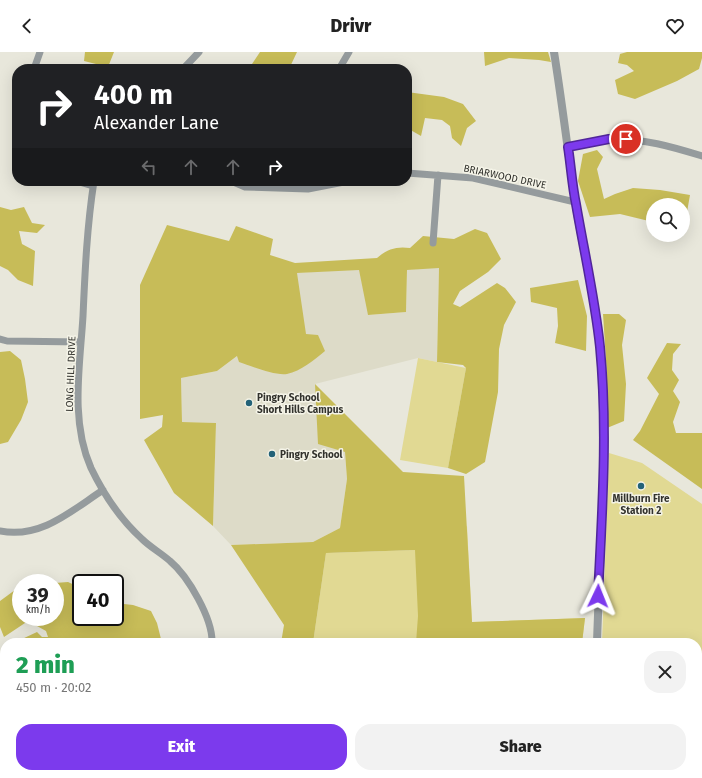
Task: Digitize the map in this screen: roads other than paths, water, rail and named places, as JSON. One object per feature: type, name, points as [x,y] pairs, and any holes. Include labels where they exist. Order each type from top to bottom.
[{"type":"street","points":[[36,64],[40,52]]},
{"type":"street","points":[[188,64],[199,52]]},
{"type":"street","points":[[342,64],[349,52]]},
{"type":"street","points":[[554,52],[575,202],[596,316],[600,348],[604,466],[597,638]]},
{"type":"street","points":[[568,147],[609,139],[626,139],[682,150],[702,156]]},
{"type":"street","name":"BRIARWOOD DRIVE","points":[[412,173],[473,178],[575,202]]},
{"type":"street","points":[[434,244],[438,175]]},
{"type":"street","name":"LONG HILL DRIVE","points":[[94,186],[87,232],[77,412],[84,449],[91,468],[113,507],[143,540],[171,562],[182,573],[198,600],[209,625],[211,638]]},
{"type":"street","points":[[243,186],[308,189],[316,186]]},
{"type":"street","points":[[0,339],[7,341],[81,342]]},
{"type":"street","points":[[0,531],[21,533],[45,527],[103,490]]},
{"type":"place","name":"Pingry School Short Hills Campus","points":[[249,403]]},
{"type":"place","name":"Pingry School","points":[[272,454]]},
{"type":"place","name":"Millburn Fire Station 2","points":[[641,486]]}]
